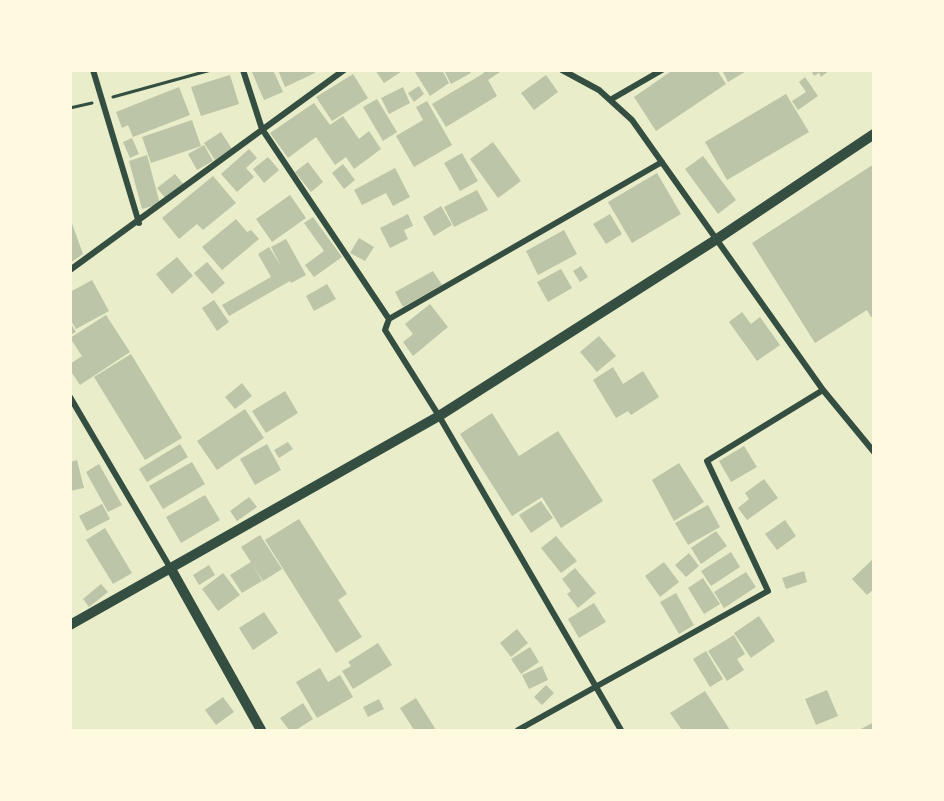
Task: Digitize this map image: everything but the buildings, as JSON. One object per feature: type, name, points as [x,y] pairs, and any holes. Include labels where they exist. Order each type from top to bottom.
[{"type":"street","points":[[93,70],[139,223]]},
{"type":"street","points":[[243,70],[262,129],[389,319]]},
{"type":"street","points":[[70,270],[139,223],[344,70]]},
{"type":"street","points":[[562,70],[599,90],[632,120],[823,390],[873,452]]},
{"type":"street","points":[[610,100],[662,70]]},
{"type":"street","points":[[70,625],[439,416],[717,239],[873,134]]},
{"type":"street","points":[[621,730],[439,416],[385,330],[389,319],[662,162]]},
{"type":"street","points":[[518,730],[768,591],[707,461],[823,390]]},
{"type":"street","points":[[70,397],[171,569],[261,730]]},
{"type":"path","points":[[70,108],[212,70]]}]
